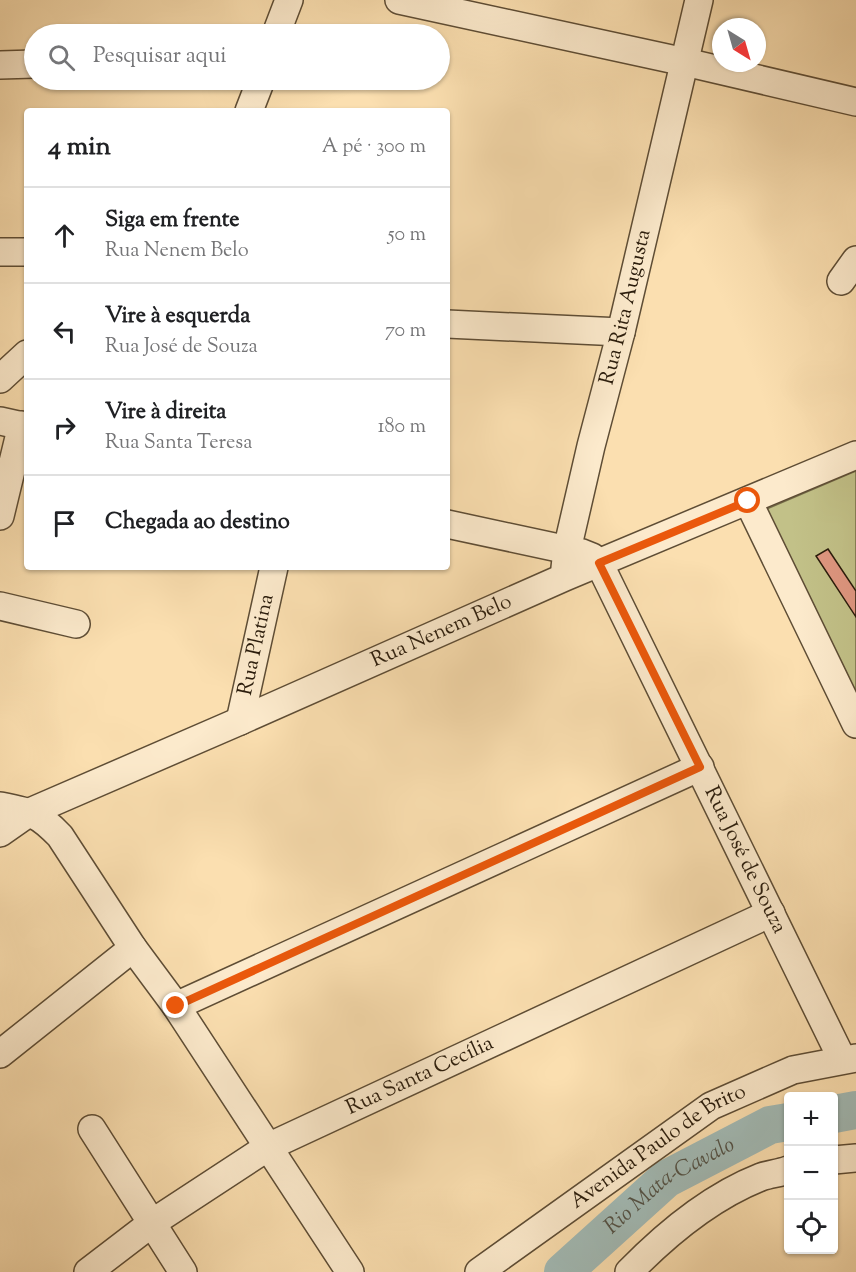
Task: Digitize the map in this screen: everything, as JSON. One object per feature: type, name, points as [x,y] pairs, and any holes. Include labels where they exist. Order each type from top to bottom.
[{"type":"street","points":[[280,24],[289,0]]},
{"type":"street","points":[[399,0],[855,99]]},
{"type":"street","name":"Rua Rita Augusta","points":[[565,577],[567,550],[699,0]]},
{"type":"street","points":[[0,65],[24,64]]},
{"type":"street","points":[[250,108],[257,90]]},
{"type":"street","points":[[0,252],[24,252]]},
{"type":"street","points":[[450,324],[621,332]]},
{"type":"street","points":[[0,378],[24,357]]},
{"type":"street","points":[[0,516],[16,424]]},
{"type":"street","name":"Rua Nenem Belo","points":[[0,833],[30,812],[565,577],[856,455]]},
{"type":"street","points":[[748,501],[856,724]]},
{"type":"street","points":[[450,525],[582,553],[599,563]]},
{"type":"street","name":"Rua José de Souza","points":[[599,563],[771,913],[849,1059]]},
{"type":"street","name":"Rua Platina","points":[[240,721],[273,570]]},
{"type":"street","points":[[0,606],[76,624]]},
{"type":"street","points":[[176,1006],[700,767]]},
{"type":"street","points":[[0,806],[30,812],[46,821],[60,836],[133,948],[176,1006],[350,1272]]},
{"type":"street","name":"Rua Santa Cecília","points":[[87,1272],[152,1223],[268,1147],[771,913]]},
{"type":"street","points":[[0,1054],[133,948]]},
{"type":"street","name":"Avenida Paulo de Brito","points":[[479,1272],[711,1106],[793,1070],[849,1059]]},
{"type":"street","points":[[92,1129],[183,1272]]},
{"type":"street","points":[[838,1160],[856,1158]]},
{"type":"street","points":[[629,1272],[655,1246],[711,1202],[762,1177],[784,1171]]},
{"type":"shaded area","points":[[856,471],[856,703],[762,511]]},
{"type":"building","points":[[828,549],[856,591],[856,617],[816,556]]},
{"type":"waterway","name":"Rio Mata-Cavalo","points":[[838,1113],[856,1110]]},
{"type":"waterway","name":"Rio Mata-Cavalo","points":[[563,1272],[666,1179],[770,1125],[784,1123]]},
{"type":"route","points":[[176,1006],[700,767],[599,563],[748,501]]}]
